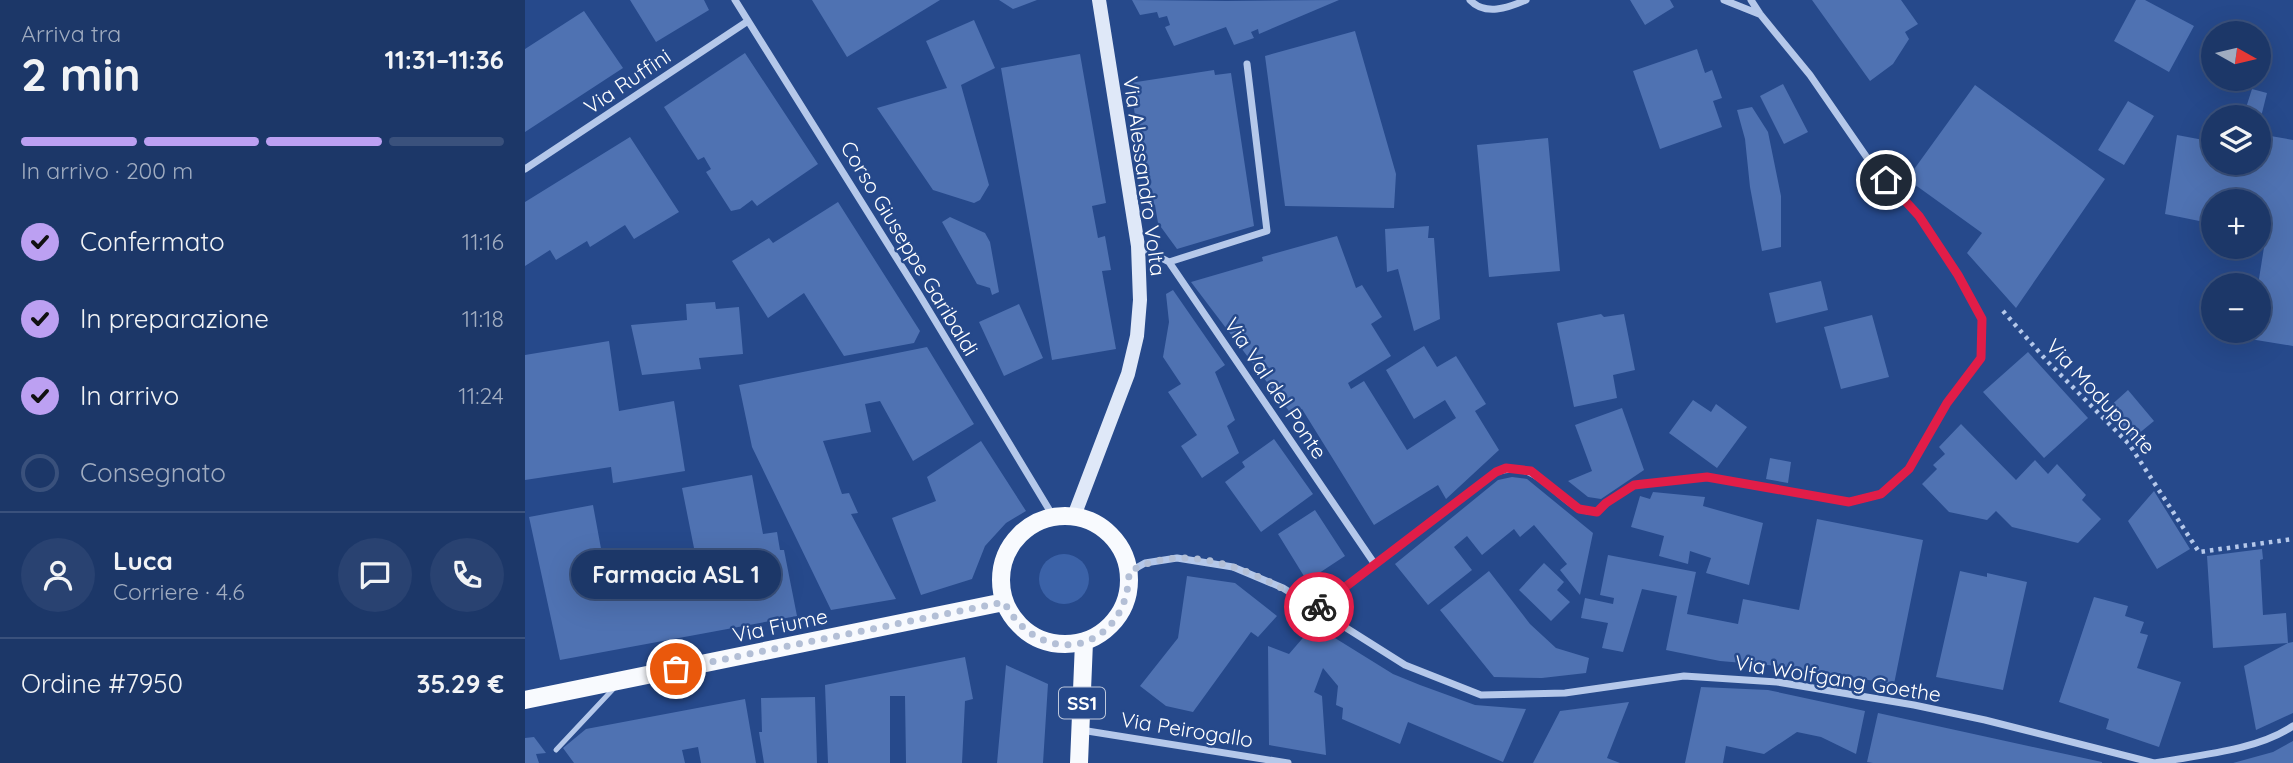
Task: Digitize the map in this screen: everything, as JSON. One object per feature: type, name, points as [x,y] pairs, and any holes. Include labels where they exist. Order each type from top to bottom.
[{"type":"main road","name":"Via Alessandro Volta","points":[[1074,516],[1128,373],[1137,336],[1140,300],[1138,246],[1099,0]]},
{"type":"main road","points":[[1053,516],[1074,516],[1090,520],[1105,529],[1117,541],[1129,572],[1129,590],[1114,623],[1100,635],[1084,642],[1064,645],[1045,642],[1027,633],[1013,619],[1004,602],[1000,586],[1005,555],[1024,529],[1053,516]]},
{"type":"main road","name":"Via Fiume","points":[[525,700],[1004,602]]},
{"type":"main road","name":"SS1","points":[[1080,763],[1084,642]]},
{"type":"street","name":"Corso Giuseppe Garibaldi","points":[[735,0],[919,294],[1053,516]]},
{"type":"street","points":[[1470,0],[1476,6],[1493,10],[1526,0]]},
{"type":"street","points":[[1724,0],[1760,14]]},
{"type":"street","points":[[1317,609],[1374,563],[1496,472],[1506,468],[1531,471],[1579,509],[1597,512],[1634,485],[1707,477],[1849,502],[1881,494],[1909,469],[1947,403],[1981,358],[1982,319],[1958,275],[1919,216],[1870,163],[1810,75],[1751,0]]},
{"type":"street","name":"Via Ruffini","points":[[525,169],[748,21]]},
{"type":"street","points":[[1138,246],[1169,261],[1267,231],[1247,64]]},
{"type":"street","name":"Via Val del Ponte","points":[[1169,261],[1374,563]]},
{"type":"street","name":"Via Wolfgang Goethe","points":[[1129,572],[1145,563],[1177,558],[1233,567],[1283,587],[1405,665],[1481,695],[1565,693],[1684,676],[1777,682],[1961,715],[2154,763],[2240,748],[2293,726]]},
{"type":"street","name":"Via Peirogallo","points":[[1081,730],[1288,763]]},
{"type":"lane","points":[[556,750],[621,681]]},
{"type":"path","name":"Via Moduponte","points":[[2000,307],[2047,361],[2129,444],[2199,552],[2293,539]]},
{"type":"shaded area","points":[[1064,554],[1081,562],[1089,579],[1081,596],[1064,604],[1047,596],[1039,579],[1047,562]]},
{"type":"building","points":[[630,0],[704,0],[709,10],[656,42]]},
{"type":"building","points":[[812,0],[940,0],[847,57]]},
{"type":"building","points":[[999,0],[1037,0],[1013,9]]},
{"type":"building","points":[[1132,0],[1339,0],[1259,34],[1258,29],[1251,32],[1254,38],[1234,45],[1226,27],[1174,46],[1165,27],[1170,25],[1167,16],[1159,18],[1157,12],[1140,15]]},
{"type":"building","points":[[1630,0],[1670,0],[1674,7],[1645,25]]},
{"type":"building","points":[[1812,0],[1901,0],[1918,24],[1905,32],[1909,39],[1893,64],[1870,81]]},
{"type":"building","points":[[2136,0],[2145,0],[2194,26],[2169,72],[2114,41]]},
{"type":"building","points":[[584,11],[623,68],[525,132],[525,49]]},
{"type":"building","points":[[974,20],[995,68],[961,85],[989,185],[980,200],[974,203],[933,190],[877,108],[947,88],[926,41]]},
{"type":"building","points":[[1355,31],[1396,174],[1394,208],[1285,206],[1265,56]]},
{"type":"building","points":[[1697,49],[1705,73],[1712,70],[1722,98],[1713,101],[1722,127],[1660,149],[1633,71]]},
{"type":"building","points":[[745,53],[818,164],[757,206],[752,200],[740,209],[731,211],[706,172],[711,169],[704,157],[698,160],[664,107]]},
{"type":"building","points":[[1080,54],[1106,203],[1092,206],[1098,238],[1105,236],[1111,270],[1102,271],[1116,349],[1052,360],[1001,68]]},
{"type":"building","points":[[1214,70],[1215,75],[1231,73],[1254,226],[1177,249],[1158,223],[1155,205],[1149,206],[1130,83]]},
{"type":"building","points":[[1783,84],[1808,132],[1784,144],[1760,96]]},
{"type":"building","points":[[1975,85],[2105,179],[2016,308],[1967,253],[1982,233],[1907,179]]},
{"type":"building","points":[[2251,91],[2267,93],[2264,105],[2247,105]]},
{"type":"building","points":[[2128,101],[2154,116],[2124,165],[2098,150]]},
{"type":"building","points":[[1752,107],[1768,132],[1781,196],[1781,247],[1762,251],[1750,187],[1745,139],[1737,110]]},
{"type":"building","points":[[2177,135],[2201,140],[2201,175],[2271,175],[2271,136],[2293,140],[2293,346],[2271,342],[2271,273],[2260,273],[2262,259],[2271,259],[2271,189],[2201,189],[2201,221],[2165,214]]},
{"type":"building","points":[[630,137],[679,212],[634,239],[625,225],[590,247],[587,241],[556,260],[550,250],[525,266],[525,202]]},
{"type":"building","points":[[1548,138],[1560,271],[1489,277],[1477,145]]},
{"type":"building","points":[[838,202],[920,331],[914,343],[844,356],[804,293],[768,318],[732,261],[769,238],[773,243]]},
{"type":"building","points":[[950,217],[985,233],[990,242],[999,292],[992,295],[990,288],[977,284],[942,222]]},
{"type":"building","points":[[1429,226],[1428,238],[1434,238],[1440,319],[1414,331],[1398,269],[1387,272],[1385,229]]},
{"type":"building","points":[[1337,236],[1356,288],[1362,285],[1382,317],[1371,324],[1391,356],[1348,383],[1351,389],[1364,381],[1407,450],[1456,418],[1445,400],[1414,419],[1386,370],[1424,346],[1437,367],[1456,356],[1486,404],[1475,411],[1499,450],[1446,499],[1438,485],[1374,525],[1302,409],[1292,415],[1191,282],[1263,261],[1262,257]]},
{"type":"building","points":[[1821,281],[1828,310],[1776,323],[1769,293]]},
{"type":"building","points":[[1173,290],[1225,365],[1215,372],[1235,420],[1227,426],[1239,453],[1202,478],[1181,446],[1197,435],[1168,392],[1181,384],[1163,357],[1169,322],[1166,294]]},
{"type":"building","points":[[715,302],[716,309],[739,307],[743,354],[699,358],[701,369],[642,375],[631,325],[687,320],[686,304]]},
{"type":"building","points":[[1019,304],[1043,358],[1004,376],[979,322]]},
{"type":"building","points":[[1601,314],[1604,317],[1624,314],[1635,370],[1613,375],[1617,398],[1574,407],[1557,323]]},
{"type":"building","points":[[1872,315],[1889,377],[1841,389],[1824,327]]},
{"type":"building","points":[[609,341],[619,411],[674,401],[685,471],[613,483],[611,467],[525,480],[525,355]]},
{"type":"building","points":[[927,347],[974,424],[913,461],[880,401],[865,404],[871,432],[823,441],[842,494],[849,493],[858,513],[851,514],[896,599],[831,610],[752,447],[739,385]]},
{"type":"building","points":[[2028,352],[2088,418],[2044,458],[1983,392]]},
{"type":"building","points":[[2128,390],[2154,421],[2132,439],[2107,409]]},
{"type":"building","points":[[1693,400],[1711,412],[1716,404],[1747,427],[1717,468],[1669,433]]},
{"type":"building","points":[[1622,408],[1644,470],[1601,499],[1588,497],[1568,481],[1592,471],[1575,425]]},
{"type":"building","points":[[1961,424],[2016,480],[2035,460],[2048,474],[2057,464],[2086,495],[2082,500],[2101,519],[2078,543],[2012,527],[1996,511],[1987,520],[1949,512],[1922,484],[1937,469],[1933,465],[1945,454],[1939,447]]},
{"type":"building","points":[[1274,439],[1313,494],[1261,532],[1225,482],[1245,467],[1242,462]]},
{"type":"building","points":[[981,441],[1026,511],[1006,523],[985,546],[972,579],[921,595],[892,518],[936,501],[927,477]]},
{"type":"building","points":[[1770,458],[1791,462],[1788,483],[1766,479]]},
{"type":"building","points":[[752,475],[763,534],[777,532],[780,550],[784,550],[797,616],[560,660],[529,517],[593,505],[607,581],[710,563],[707,551],[695,553],[682,488]]},
{"type":"building","points":[[1512,477],[1527,479],[1593,533],[1580,595],[1560,570],[1567,564],[1534,525],[1520,537],[1514,529],[1482,555],[1467,536],[1454,547],[1472,570],[1428,605],[1395,564],[1498,480]]},
{"type":"building","points":[[2154,491],[2190,549],[2157,569],[2128,521]]},
{"type":"building","points":[[1653,492],[1705,497],[1703,506],[1763,523],[1749,585],[1706,573],[1711,558],[1690,551],[1688,564],[1659,556],[1664,536],[1631,527],[1640,496],[1650,499]]},
{"type":"building","points":[[1315,510],[1345,556],[1307,581],[1278,534]]},
{"type":"building","points":[[1817,519],[1923,540],[1894,684],[1779,666],[1720,661],[1666,650],[1677,596],[1642,589],[1623,652],[1602,648],[1608,623],[1581,618],[1585,598],[1613,604],[1614,598],[1600,595],[1608,555],[1696,572],[1687,614],[1738,624],[1743,599],[1799,610]]},
{"type":"building","points":[[2262,549],[2263,559],[2260,560],[2263,615],[2286,613],[2288,643],[2213,648],[2207,556]]},
{"type":"building","points":[[1544,563],[1564,582],[1557,590],[1570,602],[1551,621],[1519,590]]},
{"type":"building","points":[[1489,571],[1530,624],[1556,648],[1589,658],[1586,673],[1542,678],[1494,677],[1440,610]]},
{"type":"building","points":[[1960,571],[1987,577],[1987,573],[2027,582],[2003,690],[1936,677]]},
{"type":"building","points":[[1187,576],[1235,583],[1277,616],[1258,637],[1251,632],[1193,712],[1166,706],[1140,686],[1178,638]]},
{"type":"building","points":[[2094,597],[2128,606],[2125,616],[2144,622],[2140,633],[2148,635],[2137,668],[2181,682],[2159,747],[2106,729],[2109,719],[2059,702]]},
{"type":"building","points":[[1314,625],[1393,674],[1420,685],[1475,705],[1526,709],[1503,762],[1408,722],[1400,744],[1342,719],[1343,708],[1336,705],[1338,686],[1323,668],[1314,692],[1322,696],[1326,755],[1269,745],[1268,646],[1289,654]]},
{"type":"building","points":[[2293,642],[2293,713],[2256,730],[2244,666]]},
{"type":"building","points":[[965,657],[973,699],[965,701],[962,763],[906,763],[905,696],[890,696],[890,763],[828,763],[825,685]]},
{"type":"building","points":[[1006,665],[1048,684],[1043,763],[997,763]]},
{"type":"building","points":[[1701,687],[1768,690],[1865,711],[1856,754],[1821,737],[1797,732],[1764,754],[1726,746],[1723,763],[1685,763]]},
{"type":"building","points":[[815,697],[817,763],[764,763],[759,732],[762,732],[761,698]]},
{"type":"building","points":[[745,699],[756,763],[701,763],[698,747],[682,750],[685,763],[574,763],[563,748],[586,729]]},
{"type":"building","points":[[1629,702],[1607,758],[1620,763],[1533,763],[1560,711]]},
{"type":"building","points":[[1878,713],[2102,762],[2102,763],[1867,762]]},
{"type":"building","points":[[534,737],[546,753],[536,754],[539,763],[525,763],[525,738]]},
{"type":"building","points":[[2293,741],[2293,763],[2233,763],[2273,752]]},
{"type":"way so far","points":[[676,669],[1004,602],[1013,619],[1027,633],[1045,642],[1064,645],[1084,642],[1100,635],[1114,623],[1129,590],[1129,572],[1159,559],[1177,558],[1233,567],[1283,587],[1317,609],[1319,607]]},
{"type":"place","name":"Farmacia ASL 1","points":[[676,669]]},
{"type":"route","points":[[1319,607],[1496,472],[1506,468],[1531,471],[1579,509],[1597,512],[1634,485],[1707,477],[1849,502],[1881,494],[1909,469],[1947,403],[1981,358],[1982,339],[1982,319],[1958,275],[1919,216],[1886,180]]}]
